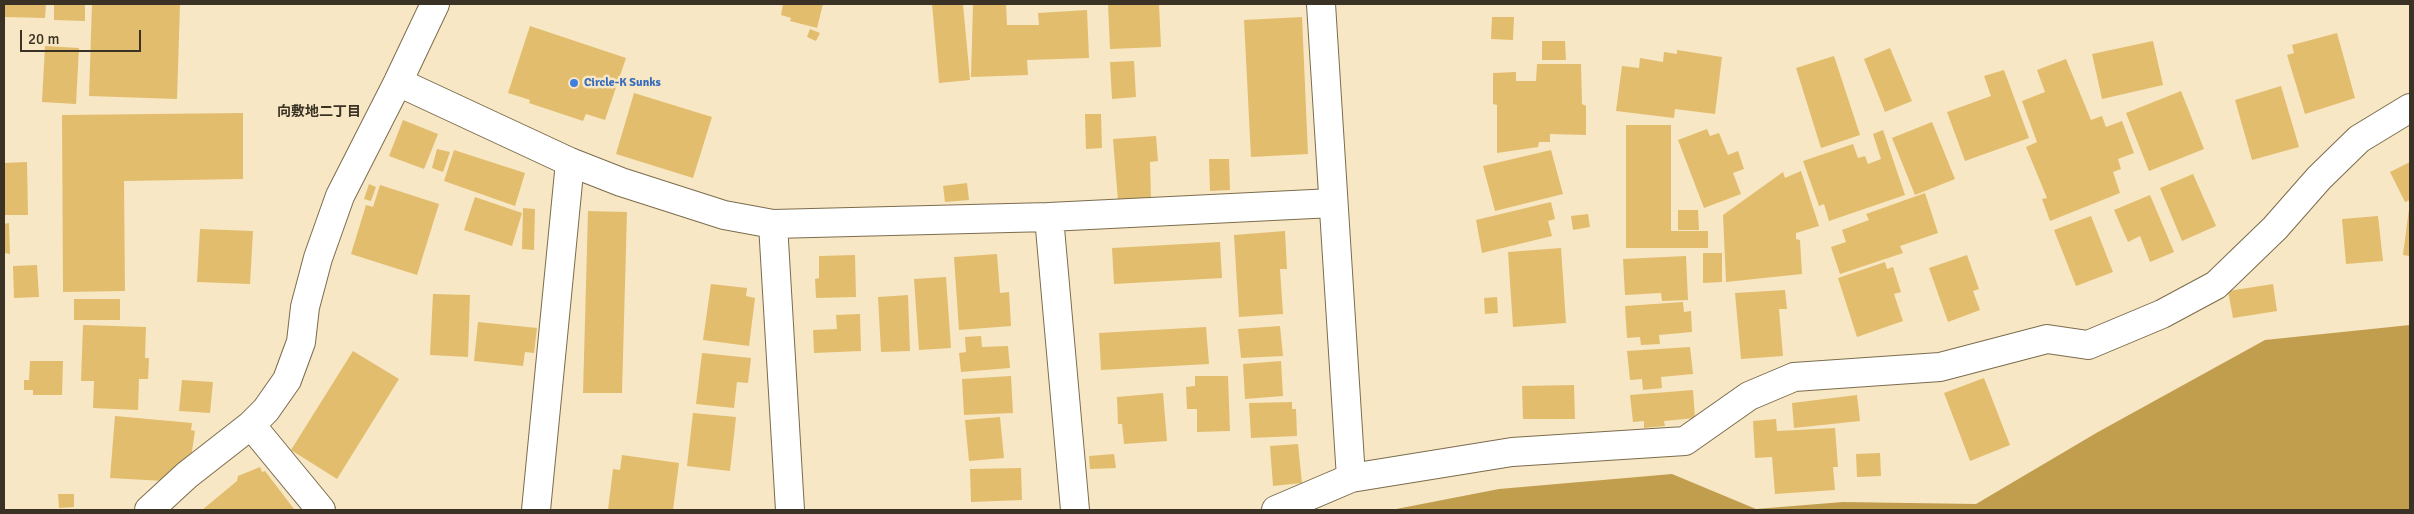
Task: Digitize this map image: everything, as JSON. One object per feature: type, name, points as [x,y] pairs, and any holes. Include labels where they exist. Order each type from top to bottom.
[{"type":"street","points":[[149,510],[187,475],[251,425],[266,410],[287,380],[301,342],[305,307],[318,258],[340,196],[435,4]]},
{"type":"street","points":[[1321,4],[1351,478]]},
{"type":"street","points":[[398,82],[570,162],[621,182],[724,215],[773,224],[1049,218],[1333,203]]},
{"type":"street","points":[[1276,510],[1351,478],[1512,452],[1685,441],[1748,396],[1794,377],[1940,367],[2047,339],[2088,345],[2162,314],[2216,285],[2275,228],[2319,178],[2359,139],[2410,108]]},
{"type":"street","points":[[536,510],[570,162]]},
{"type":"street","points":[[1049,218],[1074,510]]},
{"type":"street","points":[[773,224],[790,510]]},
{"type":"street","points":[[251,425],[321,510]]},
{"type":"shaded area","points":[[2410,325],[2410,510],[1391,510],[1499,489],[1672,474],[1756,509],[1843,502],[1976,504],[2098,432],[2265,340]]},
{"type":"building","points":[[4,4],[46,4],[45,18],[4,17]]},
{"type":"building","points":[[54,4],[85,4],[85,21],[54,20]]},
{"type":"building","points":[[92,4],[180,4],[177,99],[89,96]]},
{"type":"building","points":[[783,4],[823,4],[817,28],[790,21],[791,18],[781,15]]},
{"type":"building","points":[[932,4],[963,4],[970,80],[939,83]]},
{"type":"building","points":[[973,4],[1006,4],[1007,25],[1039,25],[1038,13],[1087,10],[1089,58],[1027,60],[1028,75],[971,77]]},
{"type":"building","points":[[1108,4],[1159,4],[1161,47],[1110,49]]},
{"type":"building","points":[[1302,17],[1308,154],[1251,157],[1244,20]]},
{"type":"building","points":[[1492,17],[1514,17],[1513,40],[1491,39]]},
{"type":"building","points":[[530,26],[626,58],[605,120],[586,114],[583,121],[529,103],[530,100],[508,93]]},
{"type":"building","points":[[810,29],[820,33],[816,41],[807,37]]},
{"type":"building","points":[[2337,33],[2355,98],[2305,114],[2287,55],[2294,53],[2292,45]]},
{"type":"building","points":[[1542,41],[1565,41],[1566,60],[1542,60]]},
{"type":"building","points":[[2153,41],[2163,85],[2102,99],[2092,54]]},
{"type":"building","points":[[45,46],[79,48],[76,104],[42,102]]},
{"type":"building","points":[[1890,48],[1912,101],[1885,112],[1864,59]]},
{"type":"building","points":[[1677,50],[1722,57],[1715,114],[1675,109],[1674,118],[1616,111],[1622,66],[1639,68],[1640,58],[1663,62],[1664,52],[1677,54]]},
{"type":"building","points":[[1834,56],[1860,135],[1821,148],[1796,68]]},
{"type":"building","points":[[2066,59],[2091,120],[2102,116],[2106,127],[2122,121],[2134,153],[2118,159],[2121,169],[2113,172],[2120,193],[2050,221],[2042,199],[2047,198],[2026,147],[2037,142],[2022,101],[2045,92],[2037,70]]},
{"type":"building","points":[[1134,61],[1136,97],[1112,99],[1110,62]]},
{"type":"building","points":[[1537,64],[1581,64],[1582,104],[1586,106],[1586,135],[1550,134],[1550,142],[1539,142],[1538,147],[1497,153],[1497,105],[1493,104],[1493,73],[1516,72],[1516,81],[1536,81]]},
{"type":"building","points":[[2004,70],[2029,138],[1965,161],[1947,112],[1991,96],[1984,76]]},
{"type":"building","points":[[2281,86],[2299,147],[2252,160],[2235,100]]},
{"type":"building","points":[[2181,91],[2204,149],[2149,171],[2126,113]]},
{"type":"building","points":[[634,93],[712,117],[693,178],[616,154]]},
{"type":"building","points":[[243,113],[243,179],[124,181],[125,291],[63,292],[62,115]]},
{"type":"building","points":[[1085,114],[1101,114],[1102,148],[1086,149]]},
{"type":"building","points":[[403,120],[438,134],[424,169],[389,156]]},
{"type":"building","points":[[1932,122],[1955,179],[1915,195],[1892,138]]},
{"type":"building","points":[[1626,125],[1671,125],[1671,231],[1708,231],[1708,248],[1626,248]]},
{"type":"building","points":[[1707,129],[1710,136],[1719,133],[1728,155],[1738,151],[1744,169],[1733,173],[1741,194],[1704,208],[1678,140]]},
{"type":"building","points":[[1883,130],[1905,195],[1829,221],[1824,204],[1819,206],[1803,161],[1853,144],[1858,158],[1865,156],[1868,164],[1881,159],[1873,134]]},
{"type":"building","points":[[1156,136],[1158,161],[1150,162],[1151,199],[1118,201],[1113,139]]},
{"type":"building","points":[[437,149],[450,152],[443,172],[432,168]]},
{"type":"building","points":[[454,150],[525,173],[515,206],[444,181]]},
{"type":"building","points":[[1551,150],[1563,194],[1495,211],[1483,166]]},
{"type":"building","points":[[1209,159],[1229,159],[1230,190],[1210,191]]},
{"type":"building","points":[[27,162],[28,215],[4,215],[4,163]]},
{"type":"building","points":[[2410,162],[2410,200],[2405,202],[2390,172]]},
{"type":"building","points":[[1801,171],[1819,226],[1796,233],[1796,239],[1800,240],[1802,274],[1726,282],[1723,215],[1783,172],[1785,178]]},
{"type":"building","points":[[2193,174],[2216,226],[2182,241],[2160,188]]},
{"type":"building","points":[[967,183],[969,200],[945,202],[943,186]]},
{"type":"building","points":[[369,184],[376,187],[371,201],[364,199]]},
{"type":"building","points":[[380,185],[439,204],[417,275],[351,254],[366,205],[373,207]]},
{"type":"building","points":[[1925,193],[1938,233],[1900,246],[1903,253],[1840,274],[1831,247],[1846,242],[1842,230],[1869,220],[1866,214]]},
{"type":"building","points":[[2150,195],[2174,252],[2150,262],[2140,236],[2128,242],[2114,210]]},
{"type":"building","points":[[475,197],[522,213],[512,246],[464,230]]},
{"type":"building","points":[[1551,202],[1555,219],[1548,221],[1552,236],[1482,253],[1476,220]]},
{"type":"building","points":[[523,208],[535,209],[534,250],[522,249]]},
{"type":"building","points":[[2410,209],[2410,256],[2403,255]]},
{"type":"building","points":[[1678,210],[1698,210],[1699,230],[1678,230]]},
{"type":"building","points":[[588,211],[627,212],[622,393],[583,393]]},
{"type":"building","points":[[1588,214],[1590,227],[1573,230],[1571,216]]},
{"type":"building","points":[[2091,216],[2113,272],[2076,286],[2054,230]]},
{"type":"building","points":[[2378,216],[2383,261],[2346,264],[2342,219]]},
{"type":"building","points":[[9,223],[10,254],[4,253],[4,224]]},
{"type":"building","points":[[200,229],[253,231],[250,284],[197,282]]},
{"type":"building","points":[[1285,231],[1287,269],[1280,269],[1283,314],[1239,317],[1234,235]]},
{"type":"building","points":[[1220,242],[1222,278],[1114,284],[1112,248]]},
{"type":"building","points":[[1561,248],[1566,323],[1513,327],[1508,252]]},
{"type":"building","points":[[1703,253],[1722,253],[1722,282],[1703,283]]},
{"type":"building","points":[[997,254],[1000,293],[1009,292],[1011,326],[959,330],[954,257]]},
{"type":"building","points":[[855,255],[856,297],[816,298],[815,279],[819,278],[819,256]]},
{"type":"building","points":[[1967,255],[1979,289],[1973,291],[1980,310],[1948,322],[1929,268]]},
{"type":"building","points":[[1686,256],[1688,300],[1662,301],[1661,293],[1625,295],[1623,259]]},
{"type":"building","points":[[1885,262],[1887,269],[1893,267],[1901,292],[1894,294],[1903,321],[1857,337],[1838,278]]},
{"type":"building","points":[[37,265],[39,297],[14,298],[13,266]]},
{"type":"building","points":[[946,277],[951,348],[919,350],[914,279]]},
{"type":"building","points":[[711,284],[747,288],[746,296],[755,298],[749,346],[703,340]]},
{"type":"building","points":[[2273,284],[2277,311],[2233,318],[2228,291]]},
{"type":"building","points":[[1785,290],[1787,309],[1779,309],[1783,356],[1741,359],[1735,293]]},
{"type":"building","points":[[433,294],[470,295],[468,357],[430,355]]},
{"type":"building","points":[[908,295],[910,351],[881,352],[878,297]]},
{"type":"building","points":[[1497,297],[1498,313],[1485,314],[1484,298]]},
{"type":"building","points":[[74,299],[120,299],[120,320],[74,320]]},
{"type":"building","points":[[1683,302],[1684,312],[1691,311],[1692,332],[1659,335],[1660,344],[1641,345],[1640,337],[1627,338],[1625,306]]},
{"type":"building","points":[[860,314],[861,351],[814,353],[813,330],[837,329],[836,315]]},
{"type":"building","points":[[478,322],[537,328],[534,353],[525,352],[523,366],[474,361]]},
{"type":"building","points":[[83,325],[146,327],[145,358],[149,358],[148,379],[139,379],[138,410],[93,408],[94,381],[81,381]]},
{"type":"building","points":[[1280,326],[1283,356],[1241,358],[1238,329]]},
{"type":"building","points":[[1206,327],[1209,364],[1101,370],[1099,333]]},
{"type":"building","points":[[981,336],[982,347],[1008,346],[1010,368],[961,372],[959,353],[966,352],[965,337]]},
{"type":"building","points":[[1690,347],[1693,374],[1661,377],[1662,388],[1643,390],[1642,379],[1630,380],[1627,351]]},
{"type":"building","points":[[353,351],[399,379],[337,479],[291,450]]},
{"type":"building","points":[[702,353],[751,358],[748,383],[737,382],[734,408],[696,404]]},
{"type":"building","points":[[30,361],[63,361],[62,395],[33,395],[33,390],[24,390],[24,380],[29,380]]},
{"type":"building","points":[[1281,361],[1283,396],[1245,399],[1243,364]]},
{"type":"building","points":[[1011,376],[1013,413],[964,415],[962,379]]},
{"type":"building","points":[[1195,376],[1228,376],[1230,431],[1197,432],[1197,409],[1187,409],[1186,387],[1195,386]]},
{"type":"building","points":[[1984,378],[2010,445],[1970,461],[1944,393]]},
{"type":"building","points":[[182,380],[213,382],[210,413],[179,411]]},
{"type":"building","points":[[1574,385],[1575,419],[1523,419],[1522,386]]},
{"type":"building","points":[[1693,390],[1695,418],[1664,421],[1665,426],[1644,428],[1644,421],[1633,422],[1630,395]]},
{"type":"building","points":[[1163,393],[1167,441],[1124,444],[1122,424],[1118,424],[1117,397]]},
{"type":"building","points":[[1857,395],[1860,421],[1794,428],[1792,403]]},
{"type":"building","points":[[1292,402],[1292,409],[1296,409],[1297,436],[1251,438],[1249,403]]},
{"type":"building","points":[[693,413],[736,417],[730,471],[687,466]]},
{"type":"building","points":[[115,416],[192,423],[191,430],[195,431],[191,458],[164,481],[110,478]]},
{"type":"building","points":[[1000,417],[1004,458],[969,461],[965,420]]},
{"type":"building","points":[[1776,419],[1777,431],[1835,428],[1838,467],[1833,467],[1835,490],[1775,494],[1772,457],[1755,458],[1753,421]]},
{"type":"building","points":[[1298,444],[1302,483],[1273,486],[1270,446]]},
{"type":"building","points":[[1880,453],[1881,476],[1857,477],[1856,454]]},
{"type":"building","points":[[1114,454],[1116,468],[1090,469],[1089,456]]},
{"type":"building","points":[[622,455],[679,463],[673,510],[608,510],[613,469],[620,470]]},
{"type":"building","points":[[260,467],[262,472],[265,471],[294,509],[202,510],[237,481],[238,476]]},
{"type":"building","points":[[1021,468],[1022,500],[971,502],[970,469]]},
{"type":"building","points":[[58,494],[74,494],[74,507],[59,508]]},
{"type":"place","name":"Circle-K Sunks","points":[[574,83]]},
{"type":"district","name":"向敷地二丁目","points":[[319,112]]}]
